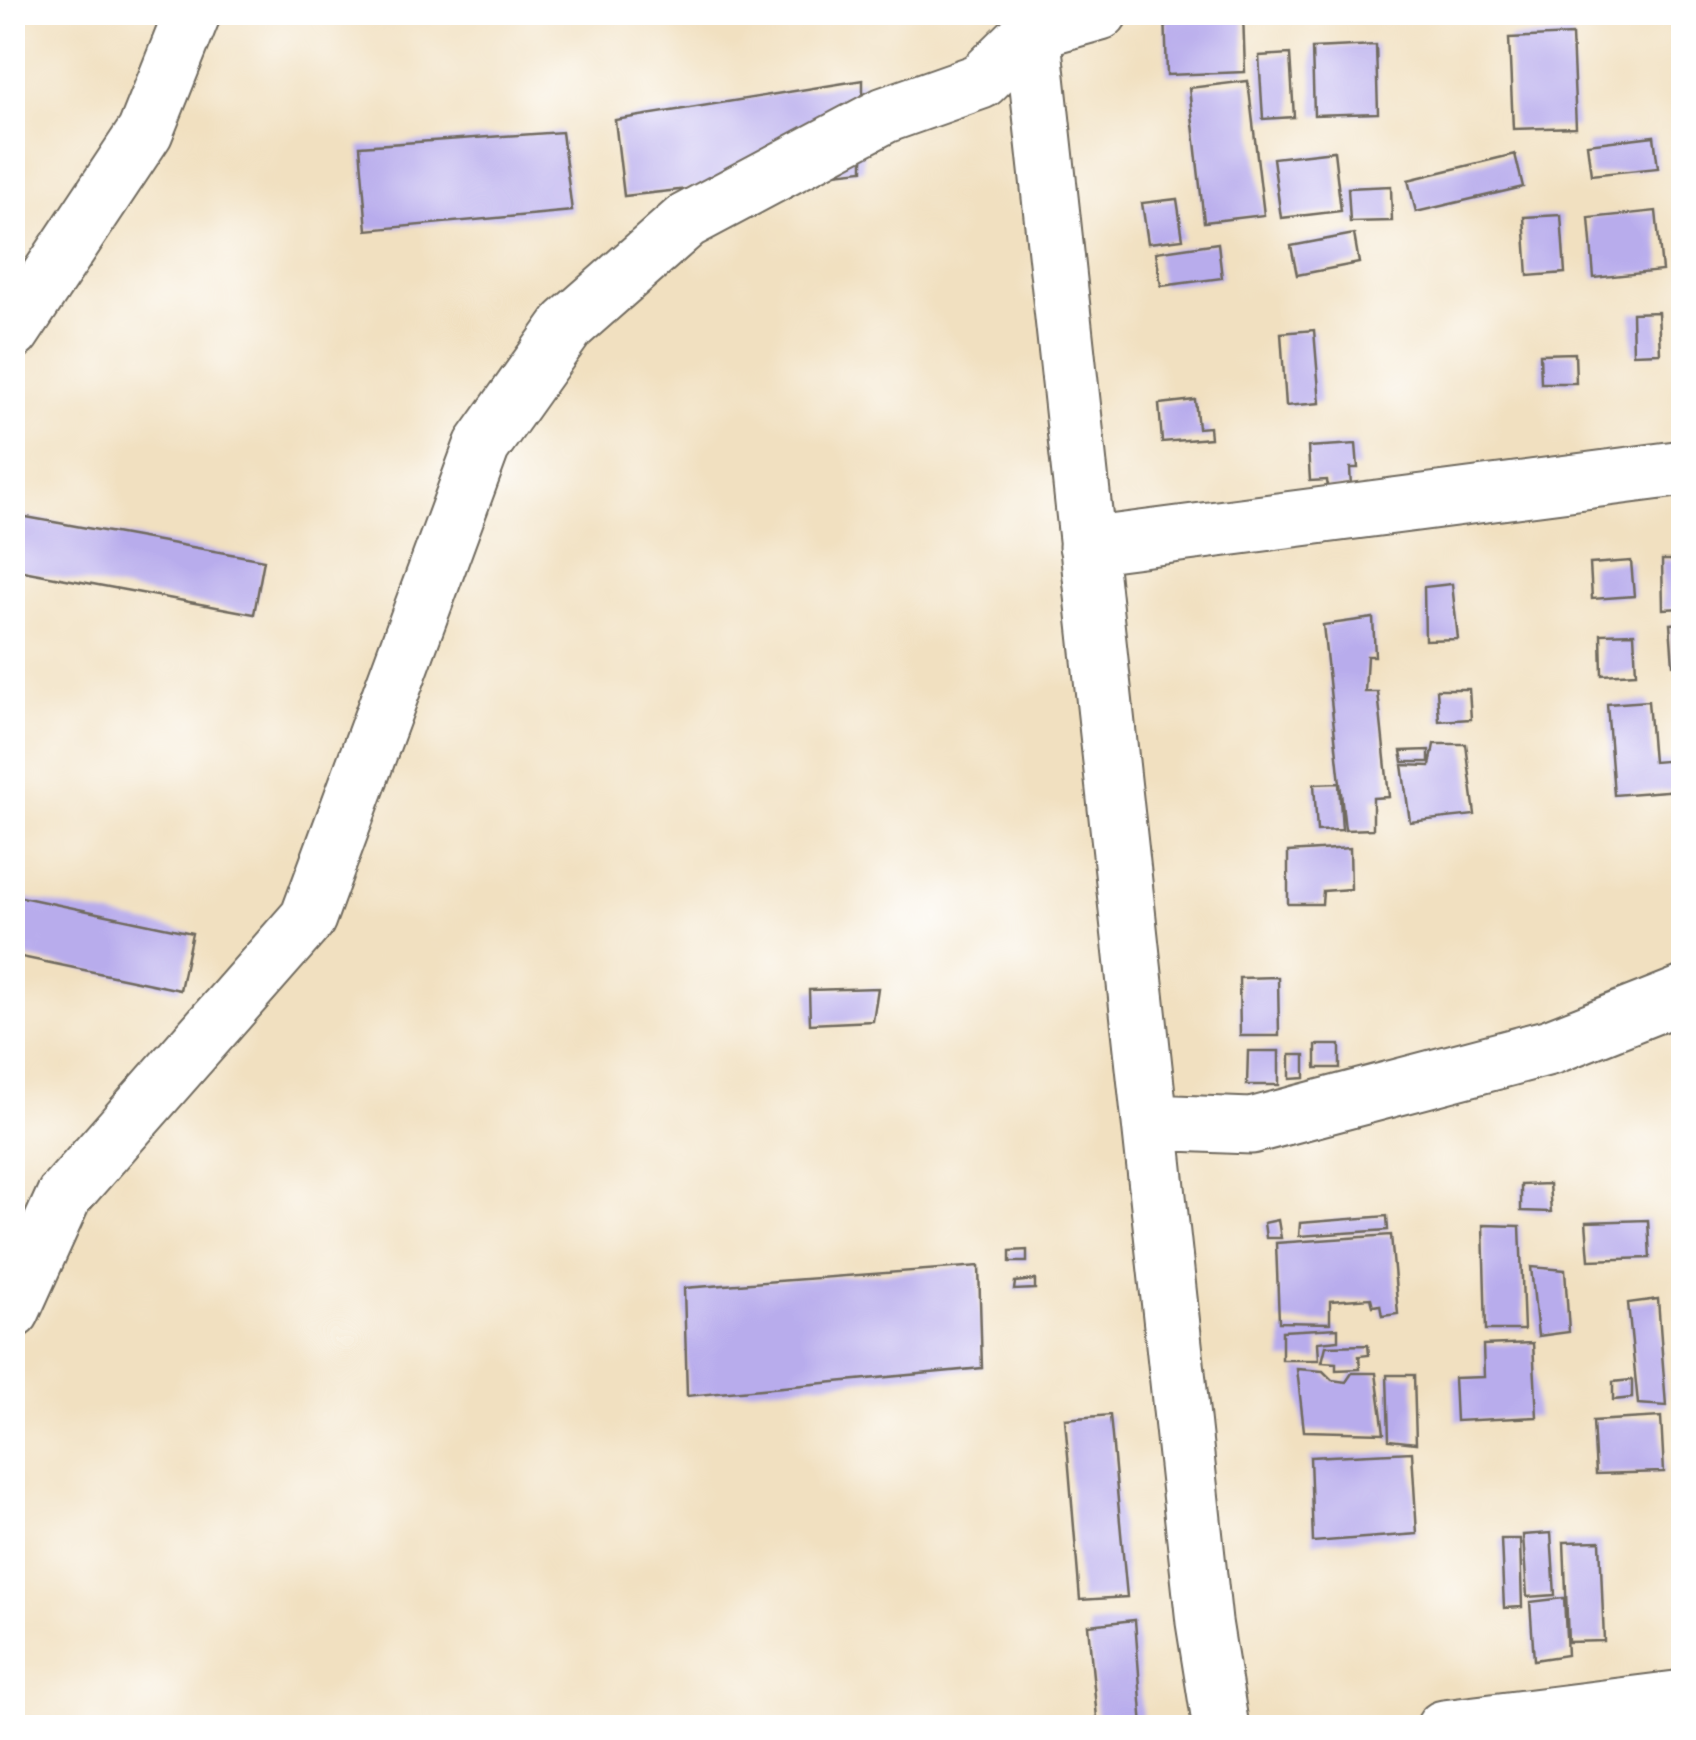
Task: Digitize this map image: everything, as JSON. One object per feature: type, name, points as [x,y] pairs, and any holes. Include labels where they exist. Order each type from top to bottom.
[{"type":"street","points":[[12,332],[145,132],[193,12]]},
{"type":"street","points":[[12,1311],[64,1196],[308,918],[482,446],[568,325],[686,221],[885,116],[981,81],[1031,22],[1100,12]]},
{"type":"street","points":[[1031,22],[1204,1622],[1222,1728]]},
{"type":"street","points":[[1087,546],[1684,468]]},
{"type":"street","points":[[1150,1122],[1250,1126],[1550,1047],[1684,994]]},
{"type":"street","points":[[1444,1728],[1684,1698]]},
{"type":"building","points":[[1165,12],[1243,12],[1245,72],[1167,75]]},
{"type":"building","points":[[1572,35],[1576,127],[1513,129],[1509,38]]},
{"type":"building","points":[[1376,45],[1378,113],[1314,115],[1312,48]]},
{"type":"building","points":[[1290,54],[1294,117],[1263,119],[1259,56]]},
{"type":"building","points":[[863,80],[863,170],[624,196],[615,120]]},
{"type":"building","points":[[1248,81],[1264,215],[1204,222],[1189,88]]},
{"type":"building","points":[[562,132],[572,211],[367,230],[360,146]]},
{"type":"building","points":[[1654,136],[1658,168],[1591,175],[1587,144]]},
{"type":"building","points":[[1334,151],[1341,211],[1281,218],[1273,158]]},
{"type":"building","points":[[1515,154],[1523,187],[1416,212],[1408,180]]},
{"type":"building","points":[[1391,186],[1392,221],[1350,222],[1348,188]]},
{"type":"building","points":[[1177,199],[1183,239],[1148,243],[1142,203]]},
{"type":"building","points":[[1656,211],[1662,271],[1594,278],[1589,218]]},
{"type":"building","points":[[1561,215],[1565,273],[1528,276],[1524,217]]},
{"type":"building","points":[[1354,234],[1359,263],[1297,275],[1291,246]]},
{"type":"building","points":[[1218,243],[1222,278],[1161,286],[1156,252]]},
{"type":"building","points":[[1658,312],[1660,353],[1633,354],[1632,313]]},
{"type":"building","points":[[1314,330],[1320,403],[1286,406],[1281,333]]},
{"type":"building","points":[[1575,353],[1576,383],[1541,383],[1540,354]]},
{"type":"building","points":[[1195,400],[1198,428],[1209,427],[1210,438],[1162,442],[1159,404]]},
{"type":"building","points":[[1356,444],[1358,468],[1350,468],[1351,487],[1328,489],[1327,480],[1310,481],[1308,447]]},
{"type":"building","points":[[15,515],[264,560],[254,614],[12,569]]},
{"type":"building","points":[[1662,560],[1684,560],[1684,608],[1663,609]]},
{"type":"building","points":[[1631,561],[1634,596],[1592,599],[1590,564]]},
{"type":"building","points":[[1452,584],[1458,639],[1425,640],[1424,587]]},
{"type":"building","points":[[1373,618],[1375,656],[1367,656],[1365,692],[1378,692],[1389,797],[1373,798],[1373,829],[1345,830],[1323,625]]},
{"type":"building","points":[[1684,623],[1684,664],[1673,665],[1670,624]]},
{"type":"building","points":[[1634,633],[1636,673],[1602,675],[1601,634]]},
{"type":"building","points":[[1437,689],[1469,689],[1471,719],[1439,721]]},
{"type":"building","points":[[1648,701],[1653,762],[1677,760],[1679,790],[1614,795],[1607,704]]},
{"type":"building","points":[[1434,744],[1466,744],[1475,815],[1410,822],[1402,765],[1430,766]]},
{"type":"building","points":[[1429,750],[1429,762],[1403,762],[1401,751]]},
{"type":"building","points":[[1339,783],[1342,830],[1317,831],[1314,784]]},
{"type":"building","points":[[1350,848],[1351,889],[1323,891],[1322,904],[1288,904],[1288,852]]},
{"type":"building","points":[[12,895],[192,933],[180,990],[12,955]]},
{"type":"building","points":[[1278,977],[1279,1036],[1240,1036],[1239,978]]},
{"type":"building","points":[[878,988],[873,1021],[810,1024],[809,990]]},
{"type":"building","points":[[1316,1045],[1340,1045],[1340,1068],[1316,1068]]},
{"type":"building","points":[[1248,1051],[1279,1051],[1279,1085],[1247,1085]]},
{"type":"building","points":[[1290,1055],[1305,1055],[1305,1078],[1290,1079]]},
{"type":"building","points":[[1549,1184],[1551,1212],[1521,1211],[1521,1185]]},
{"type":"building","points":[[1387,1216],[1388,1230],[1299,1236],[1300,1223]]},
{"type":"building","points":[[1278,1220],[1281,1238],[1266,1238],[1264,1223]]},
{"type":"building","points":[[1648,1220],[1650,1258],[1589,1260],[1586,1222]]},
{"type":"building","points":[[1483,1225],[1520,1226],[1524,1330],[1486,1330]]},
{"type":"building","points":[[1391,1235],[1398,1314],[1382,1316],[1380,1305],[1373,1306],[1371,1298],[1330,1301],[1330,1323],[1279,1322],[1276,1243]]},
{"type":"building","points":[[1027,1250],[1027,1262],[1010,1262],[1010,1251]]},
{"type":"building","points":[[979,1266],[982,1368],[687,1396],[684,1288]]},
{"type":"building","points":[[1531,1267],[1565,1270],[1569,1332],[1538,1336]]},
{"type":"building","points":[[1035,1280],[1035,1289],[1014,1290],[1015,1282]]},
{"type":"building","points":[[1658,1299],[1666,1406],[1638,1404],[1628,1303]]},
{"type":"building","points":[[1338,1328],[1338,1340],[1318,1342],[1319,1360],[1282,1360],[1282,1331]]},
{"type":"building","points":[[1533,1343],[1537,1417],[1456,1421],[1454,1378],[1484,1377],[1483,1345]]},
{"type":"building","points":[[1368,1345],[1369,1355],[1359,1356],[1360,1369],[1336,1370],[1336,1363],[1322,1362],[1326,1346]]},
{"type":"building","points":[[1297,1369],[1323,1371],[1332,1380],[1346,1382],[1352,1373],[1376,1373],[1384,1433],[1304,1431]]},
{"type":"building","points":[[1387,1375],[1414,1375],[1416,1443],[1389,1440]]},
{"type":"building","points":[[1632,1380],[1632,1398],[1613,1400],[1613,1382]]},
{"type":"building","points":[[1110,1415],[1127,1597],[1080,1600],[1065,1419]]},
{"type":"building","points":[[1661,1417],[1664,1472],[1596,1474],[1593,1421]]},
{"type":"building","points":[[1412,1452],[1417,1534],[1313,1542],[1310,1457]]},
{"type":"building","points":[[1551,1533],[1555,1595],[1527,1597],[1523,1535]]},
{"type":"building","points":[[1501,1539],[1520,1539],[1522,1607],[1504,1608]]},
{"type":"building","points":[[1600,1541],[1604,1641],[1568,1642],[1564,1542]]},
{"type":"building","points":[[1564,1598],[1567,1655],[1534,1660],[1530,1602]]},
{"type":"building","points":[[1135,1620],[1143,1728],[1098,1728],[1088,1625]]}]
